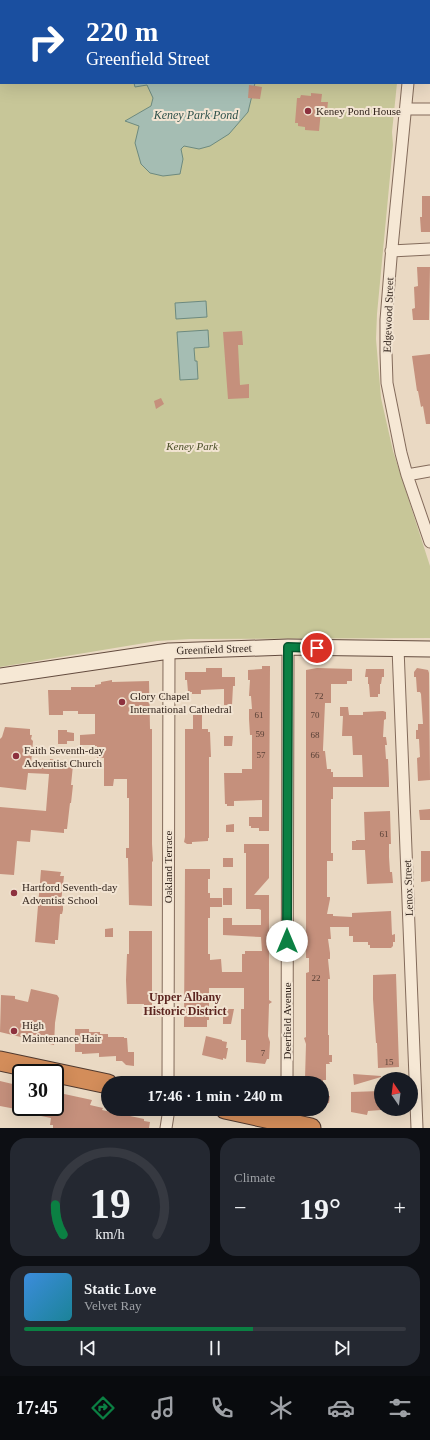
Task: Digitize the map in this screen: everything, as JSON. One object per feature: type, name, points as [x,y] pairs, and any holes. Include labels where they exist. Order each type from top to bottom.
[{"type":"highway","points":[[0,1061],[101,1083]]},
{"type":"highway","points":[[288,1116],[311,1128]]},
{"type":"street","name":"Edgewood Street","points":[[408,84],[391,251],[386,320],[387,383],[407,475],[430,542]]},
{"type":"street","points":[[406,109],[430,109]]},
{"type":"street","points":[[391,251],[430,249]]},
{"type":"street","points":[[407,475],[430,470]]},
{"type":"street","name":"Greenfield Street","points":[[0,676],[169,651],[288,647],[430,649]]},
{"type":"street","name":"Deerfield Avenue","points":[[287,1076],[288,647]]},
{"type":"street","name":"Lenox Street","points":[[398,648],[417,1128]]},
{"type":"street","name":"Oakland Terrace","points":[[168,1076],[169,651]]},
{"type":"street","points":[[166,1128],[168,1116]]},
{"type":"green space","name":"Keney Park","points":[[0,84],[397,84],[376,339],[381,398],[393,451],[430,566],[430,638],[190,639],[157,641],[0,667]]},
{"type":"water","name":"Keney Park Pond","points":[[134,84],[255,84],[248,112],[229,134],[210,146],[199,149],[184,146],[181,149],[183,159],[180,174],[163,176],[150,173],[141,164],[135,143],[139,126],[125,121],[151,106],[153,98],[147,85],[135,87]]},
{"type":"water","points":[[206,301],[207,317],[176,319],[175,303]]},
{"type":"water","points":[[208,330],[209,347],[194,348],[195,361],[197,361],[198,379],[180,380],[177,332]]},
{"type":"building","points":[[249,85],[262,87],[260,99],[248,98]]},
{"type":"building","name":"Keney Pond House","points":[[311,93],[322,94],[321,102],[328,102],[327,111],[321,111],[319,131],[305,130],[305,127],[298,126],[298,123],[295,123],[297,98],[300,98],[301,95],[311,96]]},
{"type":"building","points":[[422,196],[430,196],[430,232],[421,232],[420,217],[422,217]]},
{"type":"building","points":[[417,267],[430,267],[429,320],[413,320],[412,309],[415,308],[414,287],[418,286]]},
{"type":"building","points":[[242,331],[243,345],[238,345],[240,385],[249,384],[249,398],[228,399],[223,332]]},
{"type":"building","points":[[430,354],[430,424],[426,424],[423,406],[421,407],[417,391],[412,356]]},
{"type":"building","points":[[161,398],[164,404],[156,409],[154,401]]},
{"type":"building","points":[[262,666],[270,666],[269,831],[259,831],[259,828],[251,828],[251,826],[249,826],[249,817],[262,817],[262,800],[234,801],[234,806],[227,806],[227,804],[225,804],[224,773],[242,773],[242,769],[252,769],[252,735],[250,735],[249,709],[252,709],[251,696],[249,696],[250,680],[248,680],[248,670],[262,669]]},
{"type":"building","points":[[206,668],[222,668],[222,677],[235,677],[232,705],[224,705],[224,689],[201,690],[201,694],[192,694],[192,692],[188,692],[185,672],[206,672]]},
{"type":"building","points":[[317,668],[352,669],[352,681],[347,681],[347,684],[331,684],[331,703],[325,703],[323,751],[325,751],[327,769],[331,769],[331,772],[333,772],[333,777],[363,777],[362,755],[353,755],[352,736],[342,736],[343,716],[340,716],[340,707],[348,707],[349,715],[363,715],[363,712],[386,712],[383,737],[386,737],[387,745],[385,745],[386,759],[388,759],[389,787],[333,787],[333,799],[331,799],[331,853],[333,853],[333,861],[327,861],[327,897],[330,897],[330,899],[327,914],[333,914],[333,916],[352,917],[352,913],[391,911],[392,935],[395,934],[395,942],[393,942],[393,946],[391,948],[370,948],[368,942],[353,942],[353,936],[349,936],[349,927],[330,927],[331,939],[328,939],[330,953],[330,959],[328,959],[330,979],[328,979],[328,1035],[329,1055],[332,1055],[332,1062],[329,1062],[330,1064],[326,1064],[326,1076],[305,1076],[306,1044],[304,1038],[306,1037],[306,973],[309,972],[309,958],[306,958],[306,670]]},
{"type":"building","points":[[417,668],[428,670],[429,673],[430,780],[418,781],[417,758],[420,757],[419,739],[416,739],[416,730],[418,730],[418,724],[423,724],[421,694],[420,692],[417,692],[416,677],[414,677],[414,672]]},
{"type":"building","points":[[366,669],[384,669],[384,677],[382,677],[380,694],[378,694],[378,697],[370,697],[368,677],[365,677]]},
{"type":"building","points":[[112,680],[112,682],[149,681],[150,729],[152,729],[152,906],[129,905],[128,858],[126,858],[126,848],[129,848],[129,798],[127,798],[127,779],[114,779],[113,786],[104,786],[104,758],[97,758],[97,746],[80,745],[80,735],[95,734],[95,714],[78,714],[78,711],[63,711],[63,715],[49,715],[48,690],[71,690],[71,687],[95,687],[95,685],[101,684],[101,682]]},
{"type":"building","points":[[193,715],[202,715],[202,729],[208,729],[208,732],[210,732],[211,757],[209,757],[209,838],[208,841],[192,842],[192,844],[187,844],[184,842],[185,729],[193,729]]},
{"type":"building","points":[[5,727],[30,729],[30,735],[32,735],[31,739],[33,741],[31,764],[49,766],[50,759],[70,761],[70,765],[73,765],[71,785],[73,785],[67,829],[64,829],[64,833],[31,830],[30,842],[17,841],[14,875],[0,874],[0,807],[46,811],[49,774],[28,773],[26,790],[0,787],[0,739]]},
{"type":"building","points":[[58,730],[67,730],[67,732],[74,733],[74,741],[67,741],[67,744],[58,744]]},
{"type":"building","points":[[224,736],[233,736],[232,746],[224,746]]},
{"type":"building","points":[[430,809],[430,820],[420,820],[419,810]]},
{"type":"building","points":[[390,811],[391,844],[389,844],[389,857],[390,872],[392,872],[393,883],[367,884],[365,850],[352,850],[352,841],[365,840],[364,812]]},
{"type":"building","points":[[234,824],[234,832],[226,832],[226,825]]},
{"type":"building","points":[[244,844],[269,844],[269,878],[254,895],[269,895],[269,1000],[272,1002],[269,1004],[269,1059],[267,1059],[265,1064],[246,1062],[246,1040],[241,1040],[241,1009],[244,1009],[244,988],[209,988],[209,1020],[207,1020],[207,1027],[184,1027],[185,869],[210,869],[208,893],[210,893],[210,898],[222,898],[222,907],[210,907],[210,918],[208,918],[208,954],[210,954],[210,960],[221,959],[222,972],[242,972],[242,954],[245,954],[245,951],[262,951],[261,937],[223,935],[223,918],[232,918],[232,925],[261,925],[261,910],[246,909],[246,853],[244,853]]},
{"type":"building","points":[[421,851],[430,851],[430,881],[421,882]]},
{"type":"building","points":[[223,858],[233,858],[233,867],[223,867]]},
{"type":"building","points":[[41,870],[61,872],[60,876],[64,876],[61,902],[63,902],[63,910],[62,914],[60,914],[58,940],[55,940],[55,944],[35,942]]},
{"type":"building","points":[[223,888],[232,888],[232,905],[223,905]]},
{"type":"building","points":[[113,928],[113,937],[105,937],[105,929]]},
{"type":"building","points":[[129,931],[152,931],[152,1006],[144,1006],[144,1004],[127,1004],[126,980],[127,954],[129,954]]},
{"type":"building","points":[[396,974],[399,1067],[378,1068],[373,999],[373,975]]},
{"type":"building","points":[[31,989],[57,995],[59,998],[55,1023],[54,1045],[0,1032],[1,995],[15,996],[15,999],[28,1002]]},
{"type":"building","points":[[223,1009],[234,1009],[231,1024],[223,1024]]},
{"type":"building","points":[[75,1029],[89,1029],[89,1032],[108,1034],[108,1037],[127,1038],[128,1052],[134,1052],[134,1066],[126,1065],[122,1061],[116,1061],[116,1056],[99,1057],[99,1053],[82,1054],[82,1052],[75,1052]]},
{"type":"building","points":[[206,1036],[227,1042],[226,1048],[228,1048],[226,1059],[223,1058],[223,1060],[202,1055]]},
{"type":"building","points":[[353,1074],[374,1076],[374,1079],[354,1085]]},
{"type":"building","points":[[0,1081],[12,1084],[12,1108],[0,1106]]},
{"type":"building","points":[[374,1091],[374,1111],[368,1111],[367,1115],[351,1112],[351,1092]]},
{"type":"building","points":[[64,1094],[92,1100],[90,1105],[101,1108],[101,1116],[130,1116],[150,1122],[149,1128],[53,1128],[53,1125],[50,1125],[51,1118],[41,1116],[64,1116]]},
{"type":"place","name":"Keney Pond House","points":[[308,111]]},
{"type":"place","name":"Glory Chapel International Cathedral","points":[[122,702]]},
{"type":"place","name":"Faith Seventh-day Adventist Church","points":[[16,756]]},
{"type":"place","name":"Hartford Seventh-day Adventist School","points":[[14,893]]},
{"type":"place","name":"High Maintenance Hair","points":[[14,1031]]},
{"type":"district","name":"Upper Albany Historic District","points":[[185,1004]]},
{"type":"route","points":[[287,941],[288,647],[317,648]]}]
